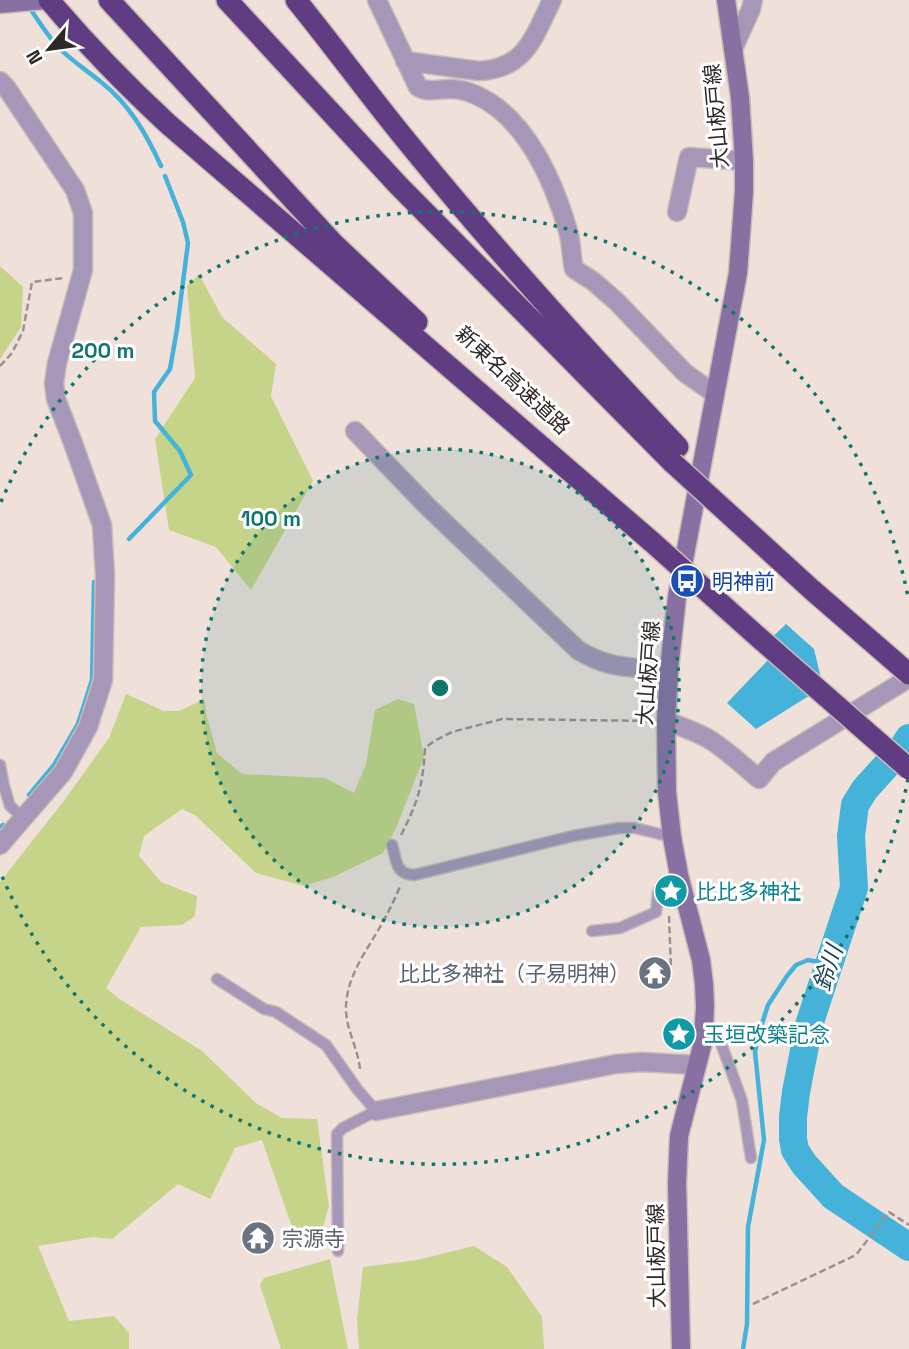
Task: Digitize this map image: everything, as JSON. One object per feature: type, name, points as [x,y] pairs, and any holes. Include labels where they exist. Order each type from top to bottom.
[{"type":"highway","points":[[47,0],[135,94],[328,251]]},
{"type":"highway","name":"新東名高速道路","points":[[109,0],[328,251],[480,383],[652,542],[909,769]]},
{"type":"highway","points":[[227,0],[398,186],[811,589],[909,676]]},
{"type":"highway","points":[[296,0],[414,150],[517,272],[616,382],[675,455]]},
{"type":"main road","points":[[0,4],[47,0]]},
{"type":"main road","name":"大山板戸線","points":[[681,1349],[677,1183],[679,1136],[704,1030],[705,1007],[703,971],[672,837],[667,792],[666,721],[677,597],[738,272],[744,161],[740,97],[726,0]]},
{"type":"street","points":[[377,0],[421,90],[467,91],[490,102],[511,121],[537,155],[553,187],[568,232],[574,269],[617,302],[685,373],[715,394]]},
{"type":"street","points":[[405,61],[479,71],[502,66],[520,57],[527,49],[552,0]]},
{"type":"street","points":[[733,49],[753,0]]},
{"type":"street","points":[[0,80],[80,200],[83,213],[83,270],[54,383],[56,400],[102,525],[105,575],[103,680],[88,727],[63,772],[0,845]]},
{"type":"street","points":[[677,212],[690,157],[744,161]]},
{"type":"street","points":[[355,431],[427,506],[578,650],[612,666],[669,670]]},
{"type":"street","points":[[666,721],[709,739],[759,779],[773,762],[909,676]]},
{"type":"street","points":[[376,1111],[616,1064],[642,1062],[696,1065]]},
{"type":"lane","points":[[0,765],[10,806],[23,817]]},
{"type":"lane","points":[[392,845],[399,870],[414,875],[573,836],[619,828],[635,828],[672,837]]},
{"type":"lane","points":[[592,931],[620,928],[656,912],[658,892],[663,883],[679,875]]},
{"type":"lane","points":[[217,979],[264,1009],[276,1012],[326,1045],[376,1111],[343,1128],[338,1134],[338,1251]]},
{"type":"lane","points":[[704,1030],[712,1032],[720,1041],[728,1062],[742,1101],[751,1158]]},
{"type":"path","points":[[0,366],[12,353],[23,331],[32,282],[81,276]]},
{"type":"path","points":[[392,845],[401,836],[413,813],[422,785],[425,748],[452,732],[502,719],[666,721]]},
{"type":"path","points":[[361,1093],[360,1065],[346,1009],[350,982],[362,955],[395,900],[405,874]]},
{"type":"path","points":[[670,935],[671,969]]},
{"type":"path","points":[[753,1304],[856,1255],[888,1212],[909,1225]]},
{"type":"green space","points":[[0,266],[23,287],[21,327],[0,359]]},
{"type":"green space","points":[[199,274],[222,317],[276,364],[271,396],[313,481],[251,590],[216,547],[169,530],[155,439],[195,378],[187,286]]},
{"type":"green space","points":[[126,694],[164,711],[179,711],[205,699],[217,753],[242,774],[325,778],[354,793],[366,764],[375,710],[398,699],[414,704],[424,757],[396,828],[383,853],[333,877],[304,886],[256,873],[195,815],[182,809],[144,836],[139,856],[161,882],[197,896],[195,916],[182,925],[141,927],[106,988],[202,1051],[256,1103],[282,1118],[317,1119],[329,1206],[321,1234],[294,1233],[262,1140],[235,1148],[210,1199],[178,1184],[112,1239],[93,1237],[38,1246],[69,1321],[114,1316],[129,1333],[129,1349],[0,1349],[0,882],[109,738]]},
{"type":"green space","points":[[474,1246],[507,1267],[542,1317],[544,1349],[359,1349],[357,1320],[363,1267],[417,1260]]},
{"type":"green space","points":[[330,1259],[348,1349],[281,1349],[260,1285],[264,1278]]},
{"type":"water","points":[[786,624],[814,649],[823,687],[756,729],[727,703],[769,659],[759,650]]},
{"type":"waterway","points":[[29,7],[58,47],[111,91],[128,110],[143,131],[161,166]]},
{"type":"waterway","points":[[129,539],[191,475],[180,451],[155,421],[154,392],[170,369],[188,243],[165,176]]},
{"type":"waterway","points":[[29,795],[54,765],[78,724],[92,680],[94,582]]},
{"type":"waterway","name":"鈴川","points":[[909,738],[865,789],[855,805],[851,836],[854,888],[809,1025],[793,1117],[795,1150],[804,1164],[833,1196],[909,1247]]},
{"type":"waterway","points":[[0,828],[3,825]]},
{"type":"waterway","points":[[743,1349],[747,1324],[748,1227],[764,1140],[755,1052],[759,1033],[768,1005],[796,965],[808,960],[829,964]]},
{"type":"place","name":"明神前","points":[[687,581]]},
{"type":"place","name":"比比多神社","points":[[671,891]]},
{"type":"place","name":"比比多神社（子易明神）","points":[[655,973]]},
{"type":"place","name":"玉垣改築記念","points":[[679,1034]]},
{"type":"place","name":"宗源寺","points":[[258,1238]]}]
